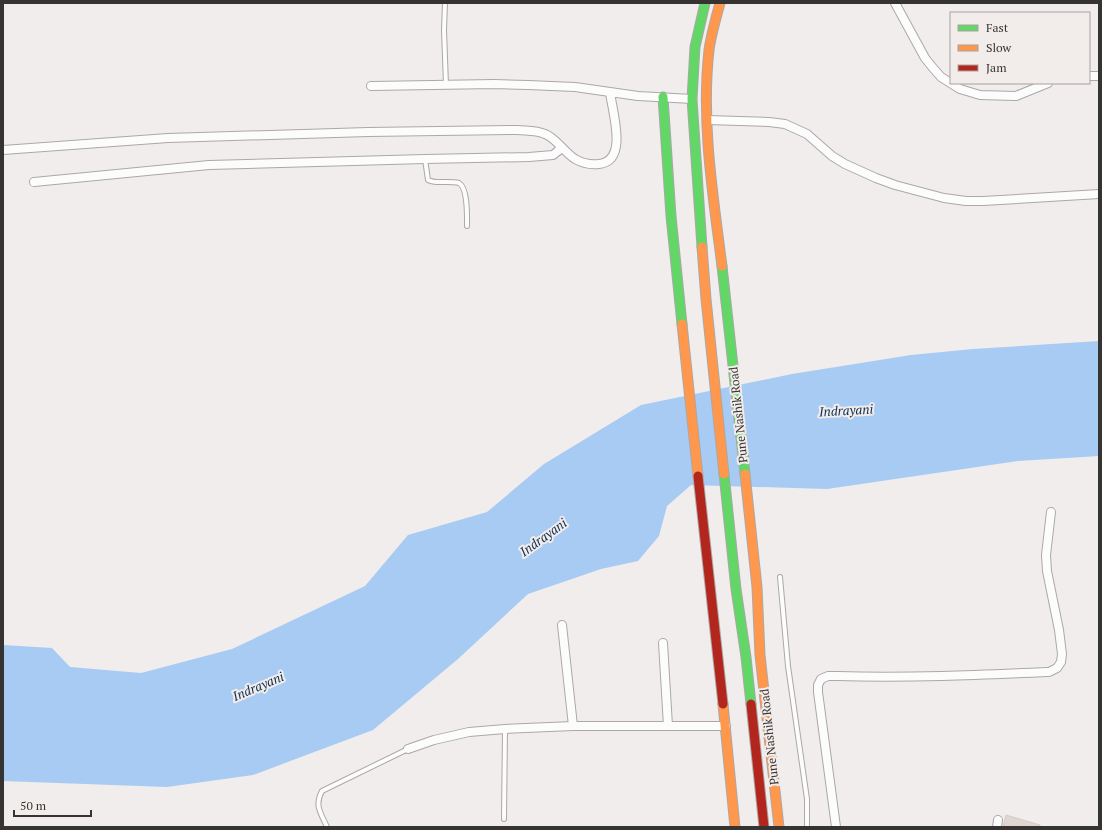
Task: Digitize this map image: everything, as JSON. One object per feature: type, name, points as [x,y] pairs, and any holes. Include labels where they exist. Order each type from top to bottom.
[{"type":"main road","name":"Pune Nashik Road","points":[[704,3],[695,47],[692,99],[706,299],[736,589],[746,657],[764,827]]},
{"type":"main road","name":"Pune Nashik Road","points":[[720,3],[709,49],[707,120],[716,225],[726,297],[757,586],[760,655],[779,827]]},
{"type":"main road","points":[[663,97],[672,232],[708,552],[735,827]]},
{"type":"street","points":[[894,3],[925,58],[941,77],[950,83]]},
{"type":"street","points":[[952,84],[960,89],[980,95],[1016,96],[1046,84]]},
{"type":"street","points":[[371,86],[528,85],[575,87],[610,92],[692,99]]},
{"type":"street","points":[[3,150],[175,138],[368,132],[517,130],[534,131],[546,134],[575,159],[594,164],[604,163],[612,158],[616,150],[617,136],[610,92]]},
{"type":"street","points":[[707,120],[785,124],[807,134],[832,156],[845,164],[895,185],[944,198],[966,201],[983,201],[1099,194]]},
{"type":"street","points":[[34,182],[209,165],[529,157],[553,155],[558,152],[560,147]]},
{"type":"street","points":[[836,827],[818,692],[818,685],[821,679],[828,676],[933,677],[988,675],[1049,672],[1057,668],[1061,662],[1062,654],[1059,630],[1047,570],[1046,555],[1051,512]]},
{"type":"street","points":[[562,625],[573,726]]},
{"type":"street","points":[[663,643],[668,726]]},
{"type":"street","points":[[408,749],[434,740],[469,732],[505,729],[573,726],[726,726]]},
{"type":"lane","points":[[445,3],[444,30],[446,85]]},
{"type":"lane","points":[[425,159],[428,180],[433,182],[455,182],[464,188],[467,226]]},
{"type":"lane","points":[[780,577],[788,666],[807,798],[806,827]]},
{"type":"lane","points":[[504,819],[505,729]]},
{"type":"lane","points":[[328,827],[318,808],[317,800],[322,791],[408,749]]},
{"type":"water","name":"Indrayani","points":[[1099,341],[1099,456],[1018,461],[827,489],[691,485],[667,506],[659,536],[638,561],[601,569],[528,594],[458,659],[373,730],[253,775],[167,787],[3,781],[3,645],[52,648],[70,667],[141,673],[232,649],[365,586],[408,535],[487,512],[544,464],[641,405],[792,374],[911,355],[973,349]]},
{"type":"building","points":[[1006,815],[1040,825],[1040,827],[1003,827]]},
{"type":"traffic: fast","points":[[702,247],[692,99],[695,47],[705,3]]},
{"type":"traffic: fast","points":[[663,97],[671,216],[682,324]]},
{"type":"traffic: fast","points":[[722,266],[745,474]]},
{"type":"traffic: fast","points":[[724,474],[736,589],[751,704]]},
{"type":"traffic: slow","points":[[720,3],[709,50],[706,104],[709,158],[722,266]]},
{"type":"traffic: slow","points":[[702,247],[724,474]]},
{"type":"traffic: slow","points":[[682,324],[698,476]]},
{"type":"traffic: slow","points":[[745,474],[757,587],[760,655],[779,827]]},
{"type":"traffic: slow","points":[[723,704],[735,827]]},
{"type":"traffic: jam","points":[[698,476],[723,704]]},
{"type":"traffic: jam","points":[[751,704],[764,827]]}]
